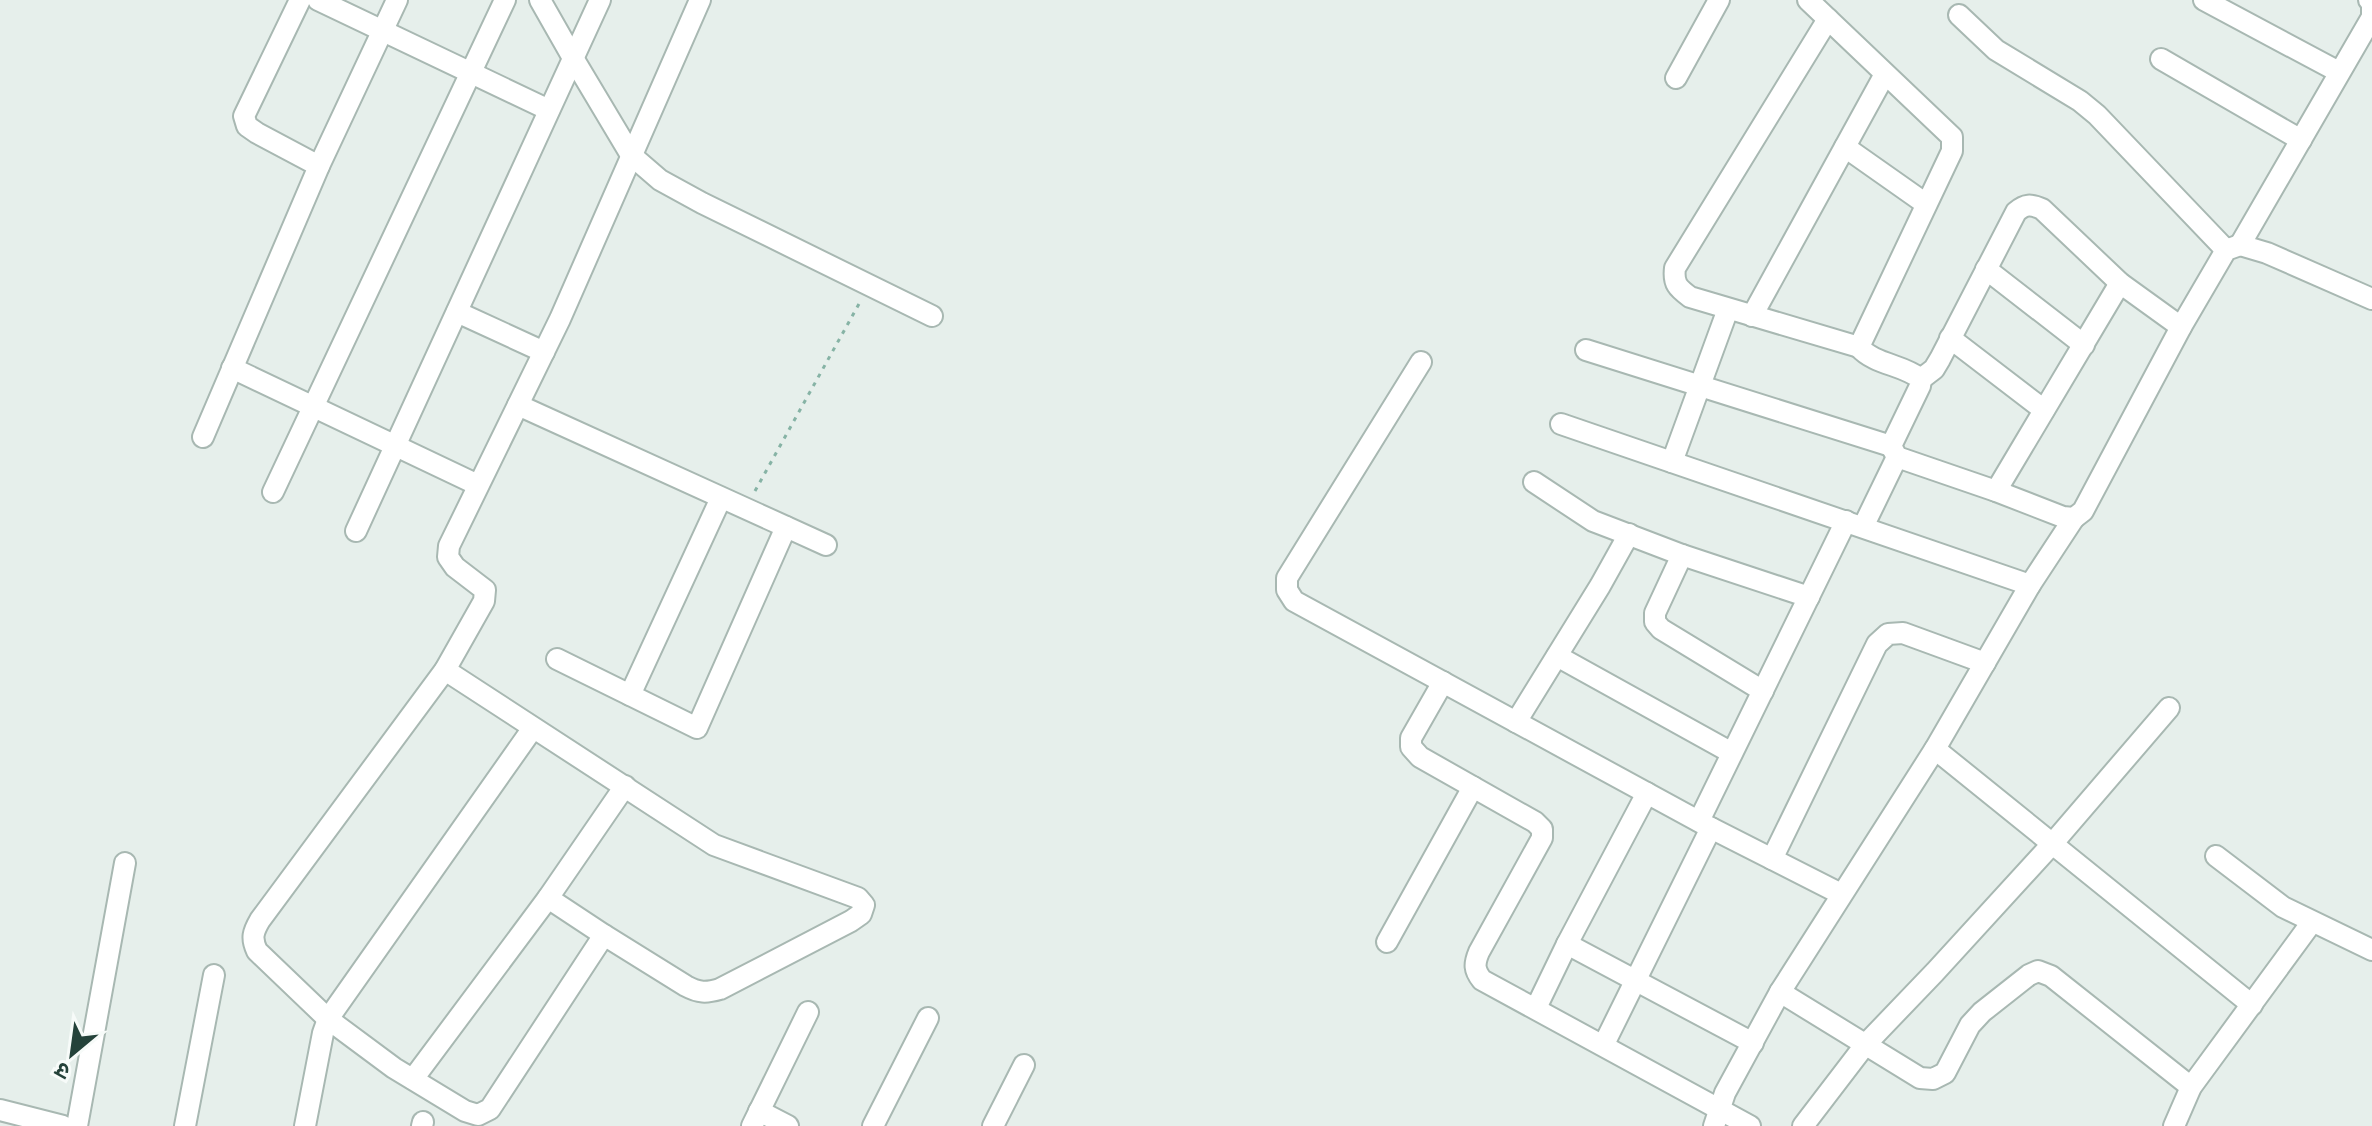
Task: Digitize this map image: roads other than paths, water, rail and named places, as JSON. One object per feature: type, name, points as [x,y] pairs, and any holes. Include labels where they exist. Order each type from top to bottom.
[{"type":"street","points":[[300,0],[244,116],[247,126],[257,133],[319,166]]},
{"type":"street","points":[[318,0],[549,110]]},
{"type":"street","points":[[203,437],[319,166],[397,0]]},
{"type":"street","points":[[273,492],[505,0]]},
{"type":"street","points":[[540,0],[631,155],[660,180],[932,316]]},
{"type":"street","points":[[356,531],[600,0]]},
{"type":"street","points":[[604,935],[490,1109],[478,1115],[465,1111],[413,1079],[328,1019],[257,951],[252,940],[254,931],[445,670],[484,601],[485,590],[455,567],[448,557],[449,546],[544,352],[700,0]]},
{"type":"street","points":[[1676,78],[1719,0]]},
{"type":"street","points":[[1808,0],[1952,137],[1952,151],[1859,347]]},
{"type":"street","points":[[2204,0],[2339,72]]},
{"type":"street","points":[[1717,1117],[1780,992],[1935,749],[2030,585],[2074,518],[2083,511],[2181,327],[2301,140],[2372,17],[2372,3],[2369,0]]},
{"type":"street","points":[[1959,15],[1996,50],[2080,101],[2097,115],[2233,248],[2267,253],[2372,299]]},
{"type":"street","points":[[1828,19],[1675,268],[1673,278],[1690,297],[1859,347],[1866,355],[1914,373],[1921,379]]},
{"type":"street","points":[[2161,59],[2301,140]]},
{"type":"street","points":[[1752,316],[1885,74]]},
{"type":"street","points":[[1845,147],[1926,204]]},
{"type":"street","points":[[1604,1044],[1705,825],[1732,753],[1809,597],[1855,524],[1894,452],[1921,379],[1934,369],[2016,212],[2022,206],[2031,204],[2042,209],[2120,283],[2181,327]]},
{"type":"street","points":[[1986,269],[2084,345]]},
{"type":"street","points":[[1996,491],[2120,283]]},
{"type":"street","points":[[1672,462],[1728,309]]},
{"type":"street","points":[[457,312],[544,352]]},
{"type":"street","points":[[1950,338],[2044,410]]},
{"type":"street","points":[[1586,350],[1894,452],[2063,517],[2074,518]]},
{"type":"street","points":[[1421,362],[1287,578],[1287,590],[1294,601],[1705,825],[1841,894]]},
{"type":"street","points":[[232,368],[478,485]]},
{"type":"street","points":[[518,405],[826,545]]},
{"type":"street","points":[[1561,424],[2030,585]]},
{"type":"street","points":[[1534,482],[1593,521],[1682,555],[1809,597]]},
{"type":"street","points":[[630,695],[721,498]]},
{"type":"street","points":[[557,659],[697,728],[786,527]]},
{"type":"street","points":[[1516,722],[1629,534]]},
{"type":"street","points":[[1682,555],[1655,613],[1655,622],[1661,629],[1763,691]]},
{"type":"street","points":[[1772,859],[1877,644],[1888,634],[1903,633],[1985,663]]},
{"type":"street","points":[[1557,656],[1732,753]]},
{"type":"street","points":[[445,670],[714,845],[858,898],[864,905],[861,914],[851,921],[707,993],[686,986],[548,898]]},
{"type":"street","points":[[1443,682],[1411,738],[1411,747],[1420,757],[1535,822],[1542,829],[1542,838],[1475,962],[1482,980],[1604,1044],[1717,1117],[1750,1126]]},
{"type":"street","points":[[1803,1126],[1865,1045],[2053,843],[2169,708]]},
{"type":"street","points":[[305,1126],[328,1019],[533,728]]},
{"type":"street","points":[[1935,749],[2252,1005]]},
{"type":"street","points":[[413,1079],[548,898],[625,786]]},
{"type":"street","points":[[1387,942],[1473,787]]},
{"type":"street","points":[[1536,1008],[1647,793]]},
{"type":"street","points":[[2216,856],[2274,901],[2372,950]]},
{"type":"street","points":[[77,1126],[125,863]]},
{"type":"street","points":[[2174,1126],[2191,1087],[2312,922]]},
{"type":"street","points":[[1567,944],[1753,1043]]},
{"type":"street","points":[[1780,992],[1920,1078],[1933,1079],[1945,1073],[1970,1025],[1982,1012],[2038,971],[2051,976],[2191,1087]]},
{"type":"street","points":[[185,1126],[214,975]]},
{"type":"street","points":[[788,1126],[756,1118],[808,1012]]},
{"type":"street","points":[[873,1126],[928,1018]]},
{"type":"street","points":[[993,1126],[1024,1065]]},
{"type":"street","points":[[0,1110],[63,1126]]}]
